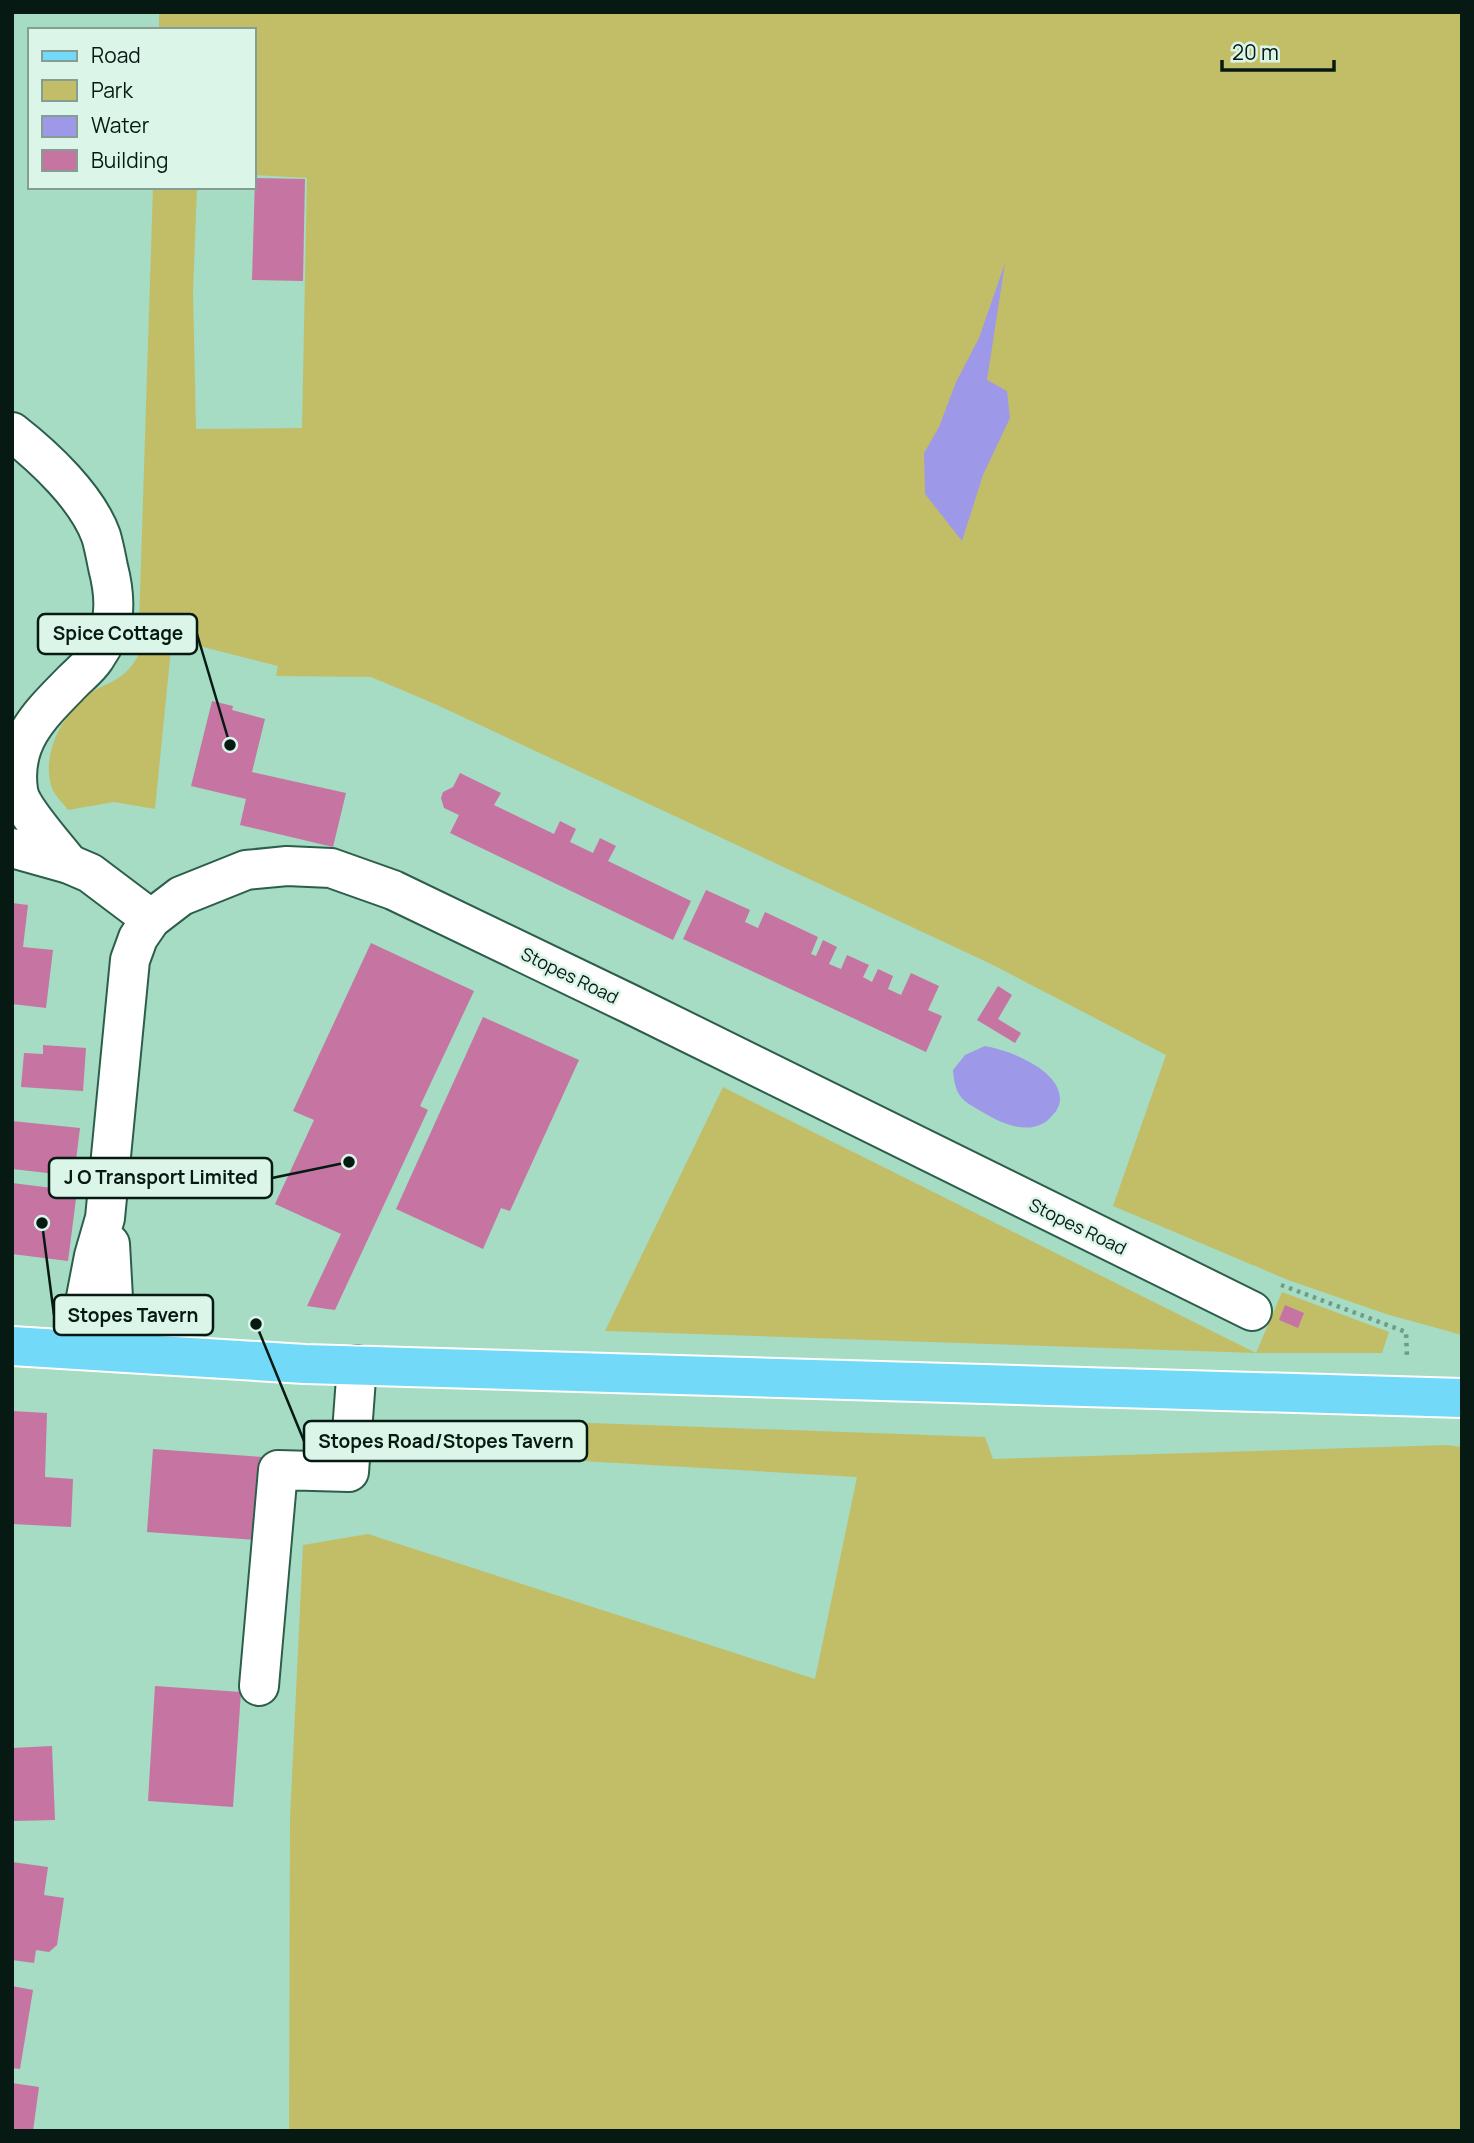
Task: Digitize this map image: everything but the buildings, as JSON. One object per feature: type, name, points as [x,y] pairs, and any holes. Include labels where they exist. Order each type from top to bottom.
[{"type":"main road","points":[[12,1346],[356,1365],[1462,1398]]},
{"type":"street","points":[[12,432],[42,455],[77,496],[100,535],[113,588],[111,630],[94,660],[35,720],[21,751],[17,772],[18,794],[69,864]]},
{"type":"street","points":[[12,848],[69,864],[90,873],[151,919]]},
{"type":"street","name":"Stopes Road","points":[[76,1349],[94,1256],[105,1218],[130,960],[138,938],[151,919],[181,896],[246,870],[287,866],[331,869],[393,890],[1251,1311]]},
{"type":"street","name":"Stopes Road","points":[[105,1218],[112,1255],[116,1352]]},
{"type":"street","points":[[258,1686],[278,1470],[349,1472],[356,1365]]},
{"type":"path","points":[[1251,1311],[1276,1283],[1406,1332],[1408,1397]]},
{"type":"green space","points":[[159,12],[1462,12],[1462,1335],[1386,1314],[1288,1280],[1113,1206],[1166,1055],[991,964],[435,704],[371,677],[276,676],[278,666],[172,639],[155,809],[114,802],[68,810],[53,791],[49,776],[51,752],[60,728],[83,699],[119,678],[138,656],[153,189],[197,189],[193,291],[196,429],[302,428],[307,178],[256,175],[256,28],[159,28]]},
{"type":"green space","points":[[723,1087],[1256,1353],[605,1331]]},
{"type":"green space","points":[[1282,1292],[1389,1332],[1382,1353],[1256,1353]]},
{"type":"green space","points":[[535,1421],[985,1437],[993,1459],[1446,1445],[1462,1447],[1462,2131],[289,2131],[290,1818],[303,1545],[368,1534],[815,1679],[857,1477],[530,1458]]},
{"type":"water","points":[[1005,263],[987,380],[1007,391],[1010,418],[983,475],[962,541],[925,494],[924,453],[939,427],[956,382],[979,338]]},
{"type":"water","points":[[985,1046],[1019,1057],[1052,1079],[1058,1088],[1060,1099],[1050,1118],[1035,1127],[1018,1127],[993,1118],[962,1098],[956,1087],[953,1070],[965,1055]]},
{"type":"place","name":"Spice Cottage","points":[[230,745]]},
{"type":"place","name":"J O Transport Limited","points":[[349,1162]]},
{"type":"place","name":"Stopes Tavern","points":[[42,1223]]},
{"type":"place","name":"Stopes Road/Stopes Tavern","points":[[256,1324]]}]
